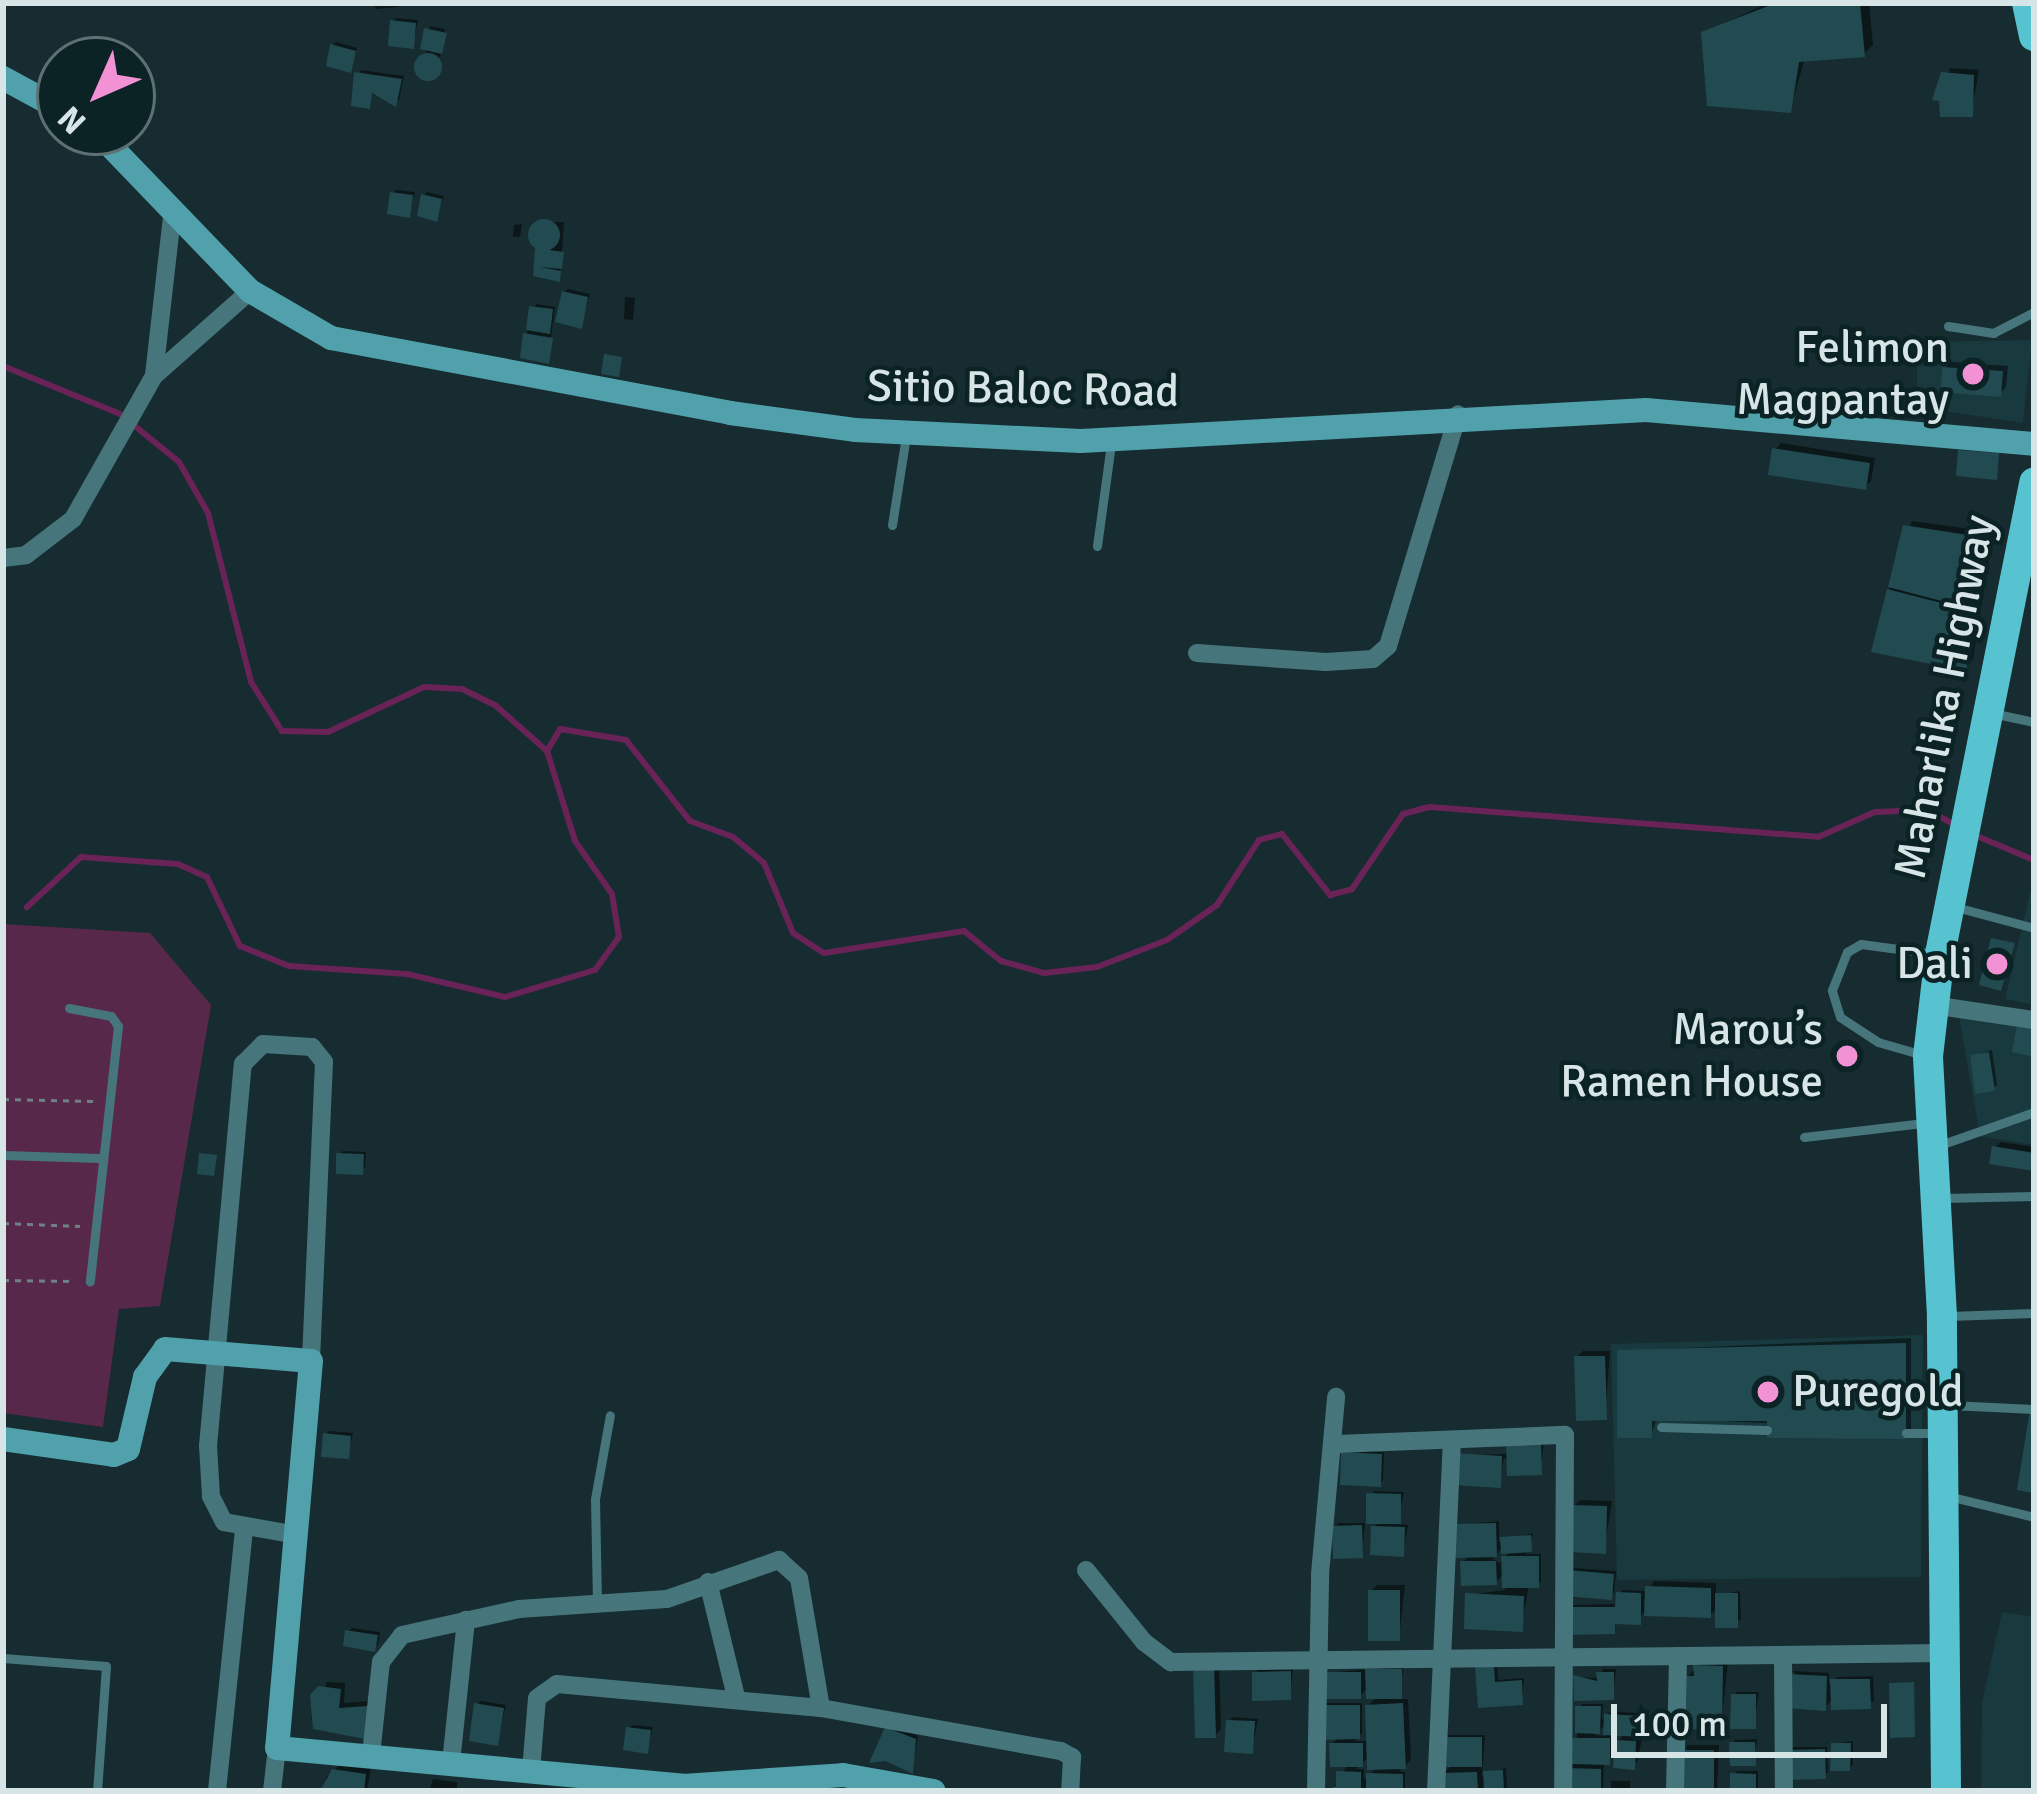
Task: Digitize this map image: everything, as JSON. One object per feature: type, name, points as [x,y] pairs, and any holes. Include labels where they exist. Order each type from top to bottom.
[{"type":"main road","points":[[2027,3],[2034,36]]},
{"type":"main road","name":"Maharlika Highway","points":[[1946,1791],[1942,1316],[1928,1056],[1940,954],[2034,482]]},
{"type":"street","points":[[3,78],[36,96]]},
{"type":"street","name":"Sitio Baloc Road","points":[[121,156],[250,291],[331,338],[390,355],[730,413],[908,431],[1112,439],[1458,414],[1646,410],[2034,444]]},
{"type":"street","points":[[154,376],[173,208]]},
{"type":"street","points":[[3,558],[55,538],[102,476],[115,441],[154,376],[250,291]]},
{"type":"street","points":[[1197,653],[1326,662],[1373,658],[1388,646],[1458,414]]},
{"type":"street","points":[[1932,1005],[2034,1020]]},
{"type":"street","points":[[272,1791],[297,1535],[328,1088],[324,1062],[312,1047],[263,1044],[243,1064],[217,1350],[211,1496],[224,1522],[244,1531],[297,1535]]},
{"type":"street","points":[[3,1438],[114,1455],[135,1437],[153,1359],[165,1349],[310,1361]]},
{"type":"street","points":[[1316,1791],[1319,1574],[1337,1444],[1336,1397]]},
{"type":"street","points":[[1337,1444],[1564,1435],[1563,1791]]},
{"type":"street","points":[[1436,1791],[1446,1656],[1452,1443]]},
{"type":"street","points":[[218,1791],[244,1531]]},
{"type":"street","points":[[371,1755],[388,1645],[466,1620],[667,1599],[779,1560],[791,1564],[811,1623],[821,1708]]},
{"type":"street","points":[[1086,1570],[1144,1642],[1171,1662],[1945,1653]]},
{"type":"street","points":[[708,1582],[736,1697]]},
{"type":"street","points":[[451,1763],[466,1620]]},
{"type":"street","points":[[1783,1655],[1784,1791]]},
{"type":"street","points":[[1675,1791],[1678,1656]]},
{"type":"street","points":[[531,1772],[543,1689],[736,1697],[1061,1751],[1072,1757],[1070,1791]]},
{"type":"street","points":[[277,1748],[683,1786],[818,1784],[866,1776],[934,1791]]},
{"type":"lane","points":[[1948,326],[1993,333],[2034,312]]},
{"type":"lane","points":[[892,526],[908,431]]},
{"type":"lane","points":[[1097,546],[1112,439]]},
{"type":"lane","points":[[1989,712],[2034,722]]},
{"type":"lane","points":[[1950,905],[2034,928]]},
{"type":"lane","points":[[1928,1056],[1879,1042],[1840,1017],[1832,990],[1847,952],[1861,944],[1940,954]]},
{"type":"lane","points":[[69,1009],[111,1016],[118,1026],[90,1281]]},
{"type":"lane","points":[[1804,1138],[1934,1134],[2034,1112]]},
{"type":"lane","points":[[3,1155],[100,1158]]},
{"type":"lane","points":[[1938,1198],[2034,1196]]},
{"type":"lane","points":[[1942,1316],[2034,1313]]},
{"type":"lane","points":[[1906,1433],[1943,1419],[2034,1409]]},
{"type":"lane","points":[[597,1603],[594,1520],[610,1414]]},
{"type":"lane","points":[[1661,1427],[1767,1430]]},
{"type":"lane","points":[[1944,1496],[2034,1517]]},
{"type":"lane","points":[[3,1658],[106,1666],[97,1791]]},
{"type":"path","points":[[3,1099],[107,1102]]},
{"type":"path","points":[[3,1223],[94,1227]]},
{"type":"path","points":[[3,1280],[90,1281]]},
{"type":"shaded area","name":"Felimon Magpantay","points":[[2032,340],[2023,423],[1917,407],[1917,342]]},
{"type":"shaded area","points":[[2034,885],[2034,1005],[2005,999]]},
{"type":"shaded area","points":[[3,924],[150,933],[211,1005],[160,1306],[119,1309],[103,1427],[3,1413]]},
{"type":"shaded area","points":[[1958,1012],[2034,1023],[2034,1145],[1980,1136]]},
{"type":"shaded area","points":[[1923,1335],[1921,1577],[1617,1580],[1611,1344]]},
{"type":"shaded area","points":[[2002,1612],[2034,1617],[2034,1791],[1981,1791],[1982,1702]]},
{"type":"building","points":[[1776,3],[1860,3],[1865,57],[1799,62],[1791,113],[1707,106],[1701,32]]},
{"type":"building","points":[[390,20],[416,23],[414,49],[388,46]]},
{"type":"building","points":[[424,28],[447,33],[442,54],[420,49]]},
{"type":"building","points":[[330,44],[356,51],[351,73],[326,66]]},
{"type":"building","points":[[428,53],[438,57],[442,67],[438,77],[428,81],[418,77],[414,67],[418,57]]},
{"type":"building","points":[[354,72],[402,79],[396,107],[372,93],[370,109],[351,106]]},
{"type":"building","points":[[1941,72],[1974,75],[1973,117],[1940,117],[1939,101],[1932,100]]},
{"type":"building","points":[[390,192],[413,195],[410,218],[387,214]]},
{"type":"building","points":[[421,194],[442,199],[437,222],[417,216]]},
{"type":"building","points":[[544,219],[555,224],[560,235],[555,246],[544,251],[533,246],[528,235],[533,224]]},
{"type":"building","points":[[535,248],[564,252],[562,269],[540,267],[561,271],[560,282],[533,276]]},
{"type":"building","points":[[562,291],[588,297],[582,329],[555,322]]},
{"type":"building","points":[[529,306],[553,309],[550,334],[526,330]]},
{"type":"building","points":[[523,333],[553,338],[549,364],[520,358]]},
{"type":"building","points":[[604,354],[622,357],[619,377],[601,374]]},
{"type":"building","points":[[1942,367],[2003,371],[2001,397],[1941,392]]},
{"type":"building","points":[[1772,448],[1870,463],[1866,490],[1768,475]]},
{"type":"building","points":[[1958,450],[1999,453],[1997,480],[1956,476]]},
{"type":"building","points":[[1903,525],[1988,538],[1976,610],[1888,587]]},
{"type":"building","points":[[1887,589],[1976,612],[1966,671],[1871,652]]},
{"type":"building","name":"Dali","points":[[1991,938],[2015,943],[2001,991],[1979,985]]},
{"type":"building","points":[[2017,1025],[2034,1028],[2034,1057],[2012,1052]]},
{"type":"building","points":[[1989,1052],[1995,1091],[1975,1094],[1970,1055]]},
{"type":"building","points":[[1992,1146],[2034,1153],[2034,1171],[1989,1164]]},
{"type":"building","points":[[199,1153],[217,1155],[214,1176],[197,1174]]},
{"type":"building","points":[[336,1153],[364,1154],[363,1175],[336,1174]]},
{"type":"building","name":"Puregold","points":[[1906,1343],[1906,1439],[1767,1438],[1767,1421],[1652,1421],[1652,1438],[1617,1438],[1617,1350]]},
{"type":"building","points":[[1574,1356],[1605,1356],[1607,1420],[1576,1421]]},
{"type":"building","points":[[2030,1410],[2034,1411],[2034,1493],[2017,1490]]},
{"type":"building","points":[[323,1433],[351,1436],[349,1459],[321,1457]]},
{"type":"building","points":[[1506,1444],[1541,1444],[1542,1475],[1507,1476]]},
{"type":"building","points":[[1341,1452],[1382,1454],[1381,1487],[1340,1485]]},
{"type":"building","points":[[1455,1453],[1502,1456],[1501,1488],[1453,1485]]},
{"type":"building","points":[[1366,1493],[1401,1494],[1401,1524],[1366,1524]]},
{"type":"building","points":[[1571,1505],[1607,1506],[1606,1554],[1569,1552]]},
{"type":"building","points":[[1496,1523],[1497,1557],[1455,1558],[1453,1524]]},
{"type":"building","points":[[1362,1525],[1363,1558],[1333,1559],[1332,1526]]},
{"type":"building","points":[[1371,1526],[1405,1527],[1404,1557],[1370,1555]]},
{"type":"building","points":[[1531,1535],[1532,1552],[1501,1554],[1500,1537]]},
{"type":"building","points":[[1501,1556],[1539,1556],[1539,1588],[1502,1588]]},
{"type":"building","points":[[1460,1561],[1496,1561],[1497,1585],[1461,1586]]},
{"type":"building","points":[[1568,1570],[1614,1574],[1612,1600],[1565,1596]]},
{"type":"building","points":[[1645,1586],[1711,1588],[1711,1618],[1644,1616]]},
{"type":"building","points":[[1368,1590],[1400,1590],[1400,1641],[1368,1641]]},
{"type":"building","points":[[1616,1592],[1641,1593],[1641,1625],[1615,1624],[1615,1634],[1566,1635],[1565,1607],[1615,1607]]},
{"type":"building","points":[[1465,1593],[1524,1596],[1523,1632],[1464,1629]]},
{"type":"building","points":[[1715,1593],[1738,1593],[1738,1628],[1715,1628]]},
{"type":"building","points":[[345,1630],[378,1635],[375,1652],[343,1646]]},
{"type":"building","points":[[1214,1663],[1216,1738],[1195,1738],[1193,1664]]},
{"type":"building","points":[[1494,1665],[1495,1682],[1522,1680],[1523,1705],[1478,1708],[1475,1666]]},
{"type":"building","points":[[1693,1665],[1723,1666],[1722,1730],[1679,1729],[1684,1676],[1694,1676]]},
{"type":"building","points":[[1365,1669],[1402,1669],[1402,1699],[1366,1699]]},
{"type":"building","points":[[1291,1671],[1291,1700],[1252,1701],[1252,1672]]},
{"type":"building","points":[[1322,1672],[1361,1672],[1361,1699],[1322,1699]]},
{"type":"building","points":[[1596,1672],[1614,1672],[1614,1700],[1574,1701],[1573,1675],[1597,1681]]},
{"type":"building","points":[[1787,1674],[1827,1676],[1826,1711],[1785,1708]]},
{"type":"building","points":[[1830,1679],[1870,1679],[1871,1709],[1831,1710]]},
{"type":"building","points":[[1914,1682],[1915,1737],[1890,1738],[1889,1683]]},
{"type":"building","points":[[318,1686],[341,1689],[339,1708],[368,1706],[365,1739],[313,1729],[310,1695]]},
{"type":"building","points":[[1731,1694],[1756,1694],[1756,1729],[1730,1729]]},
{"type":"building","points":[[474,1703],[504,1708],[498,1746],[469,1741]]},
{"type":"building","points":[[1403,1703],[1406,1769],[1367,1770],[1365,1705]]},
{"type":"building","points":[[1319,1705],[1360,1705],[1360,1739],[1319,1740]]},
{"type":"building","points":[[1575,1706],[1601,1706],[1600,1734],[1575,1733]]},
{"type":"building","points":[[1604,1714],[1645,1716],[1643,1737],[1603,1735]]},
{"type":"building","points":[[1226,1720],[1255,1721],[1253,1754],[1224,1752]]},
{"type":"building","points":[[626,1727],[651,1730],[648,1754],[623,1750]]},
{"type":"building","points":[[885,1727],[916,1739],[913,1774],[886,1761],[869,1763]]},
{"type":"building","points":[[1442,1737],[1482,1737],[1482,1767],[1442,1767]]},
{"type":"building","points":[[1571,1738],[1610,1738],[1610,1765],[1571,1764]]},
{"type":"building","points":[[1615,1740],[1636,1741],[1635,1770],[1613,1768]]},
{"type":"building","points":[[1729,1742],[1755,1742],[1756,1766],[1730,1766]]},
{"type":"building","points":[[1329,1743],[1363,1743],[1363,1767],[1330,1767]]},
{"type":"building","points":[[1831,1743],[1851,1743],[1850,1771],[1830,1771]]},
{"type":"building","points":[[1825,1749],[1826,1779],[1785,1780],[1785,1750]]},
{"type":"building","points":[[1678,1750],[1714,1750],[1714,1791],[1678,1791]]},
{"type":"building","points":[[1567,1768],[1601,1769],[1601,1791],[1566,1791]]},
{"type":"building","points":[[332,1769],[366,1774],[364,1791],[320,1791]]},
{"type":"building","points":[[1503,1770],[1504,1791],[1484,1791],[1483,1771]]},
{"type":"building","points":[[1336,1771],[1361,1772],[1361,1791],[1325,1791],[1336,1786]]},
{"type":"building","points":[[1477,1772],[1478,1791],[1440,1791],[1439,1773]]},
{"type":"building","points":[[1366,1773],[1403,1774],[1403,1791],[1366,1791]]},
{"type":"building","points":[[1730,1773],[1756,1774],[1756,1791],[1730,1791]]},
{"type":"waterway","points":[[3,366],[120,414],[179,462],[208,513],[251,682],[282,731],[328,732],[424,687],[462,689],[495,705],[547,751],[575,841],[612,894],[619,937],[595,970],[505,997],[407,974],[289,966],[240,946],[207,877],[178,864],[81,857],[27,907]]},
{"type":"waterway","points":[[547,751],[560,729],[626,740],[690,821],[733,837],[764,863],[793,933],[824,953],[964,931],[1001,961],[1044,973],[1097,967],[1167,940],[1217,905],[1259,840],[1282,834],[1330,895],[1352,889],[1403,814],[1430,807],[1818,837],[1875,812],[1928,810],[1955,825]]},
{"type":"waterway","points":[[1972,834],[2034,860]]},
{"type":"place","name":"Felimon Magpantay","points":[[1973,374]]},
{"type":"place","name":"Dali","points":[[1997,964]]},
{"type":"place","name":"Marou’s Ramen House","points":[[1847,1056]]},
{"type":"place","name":"Puregold","points":[[1768,1392]]}]
